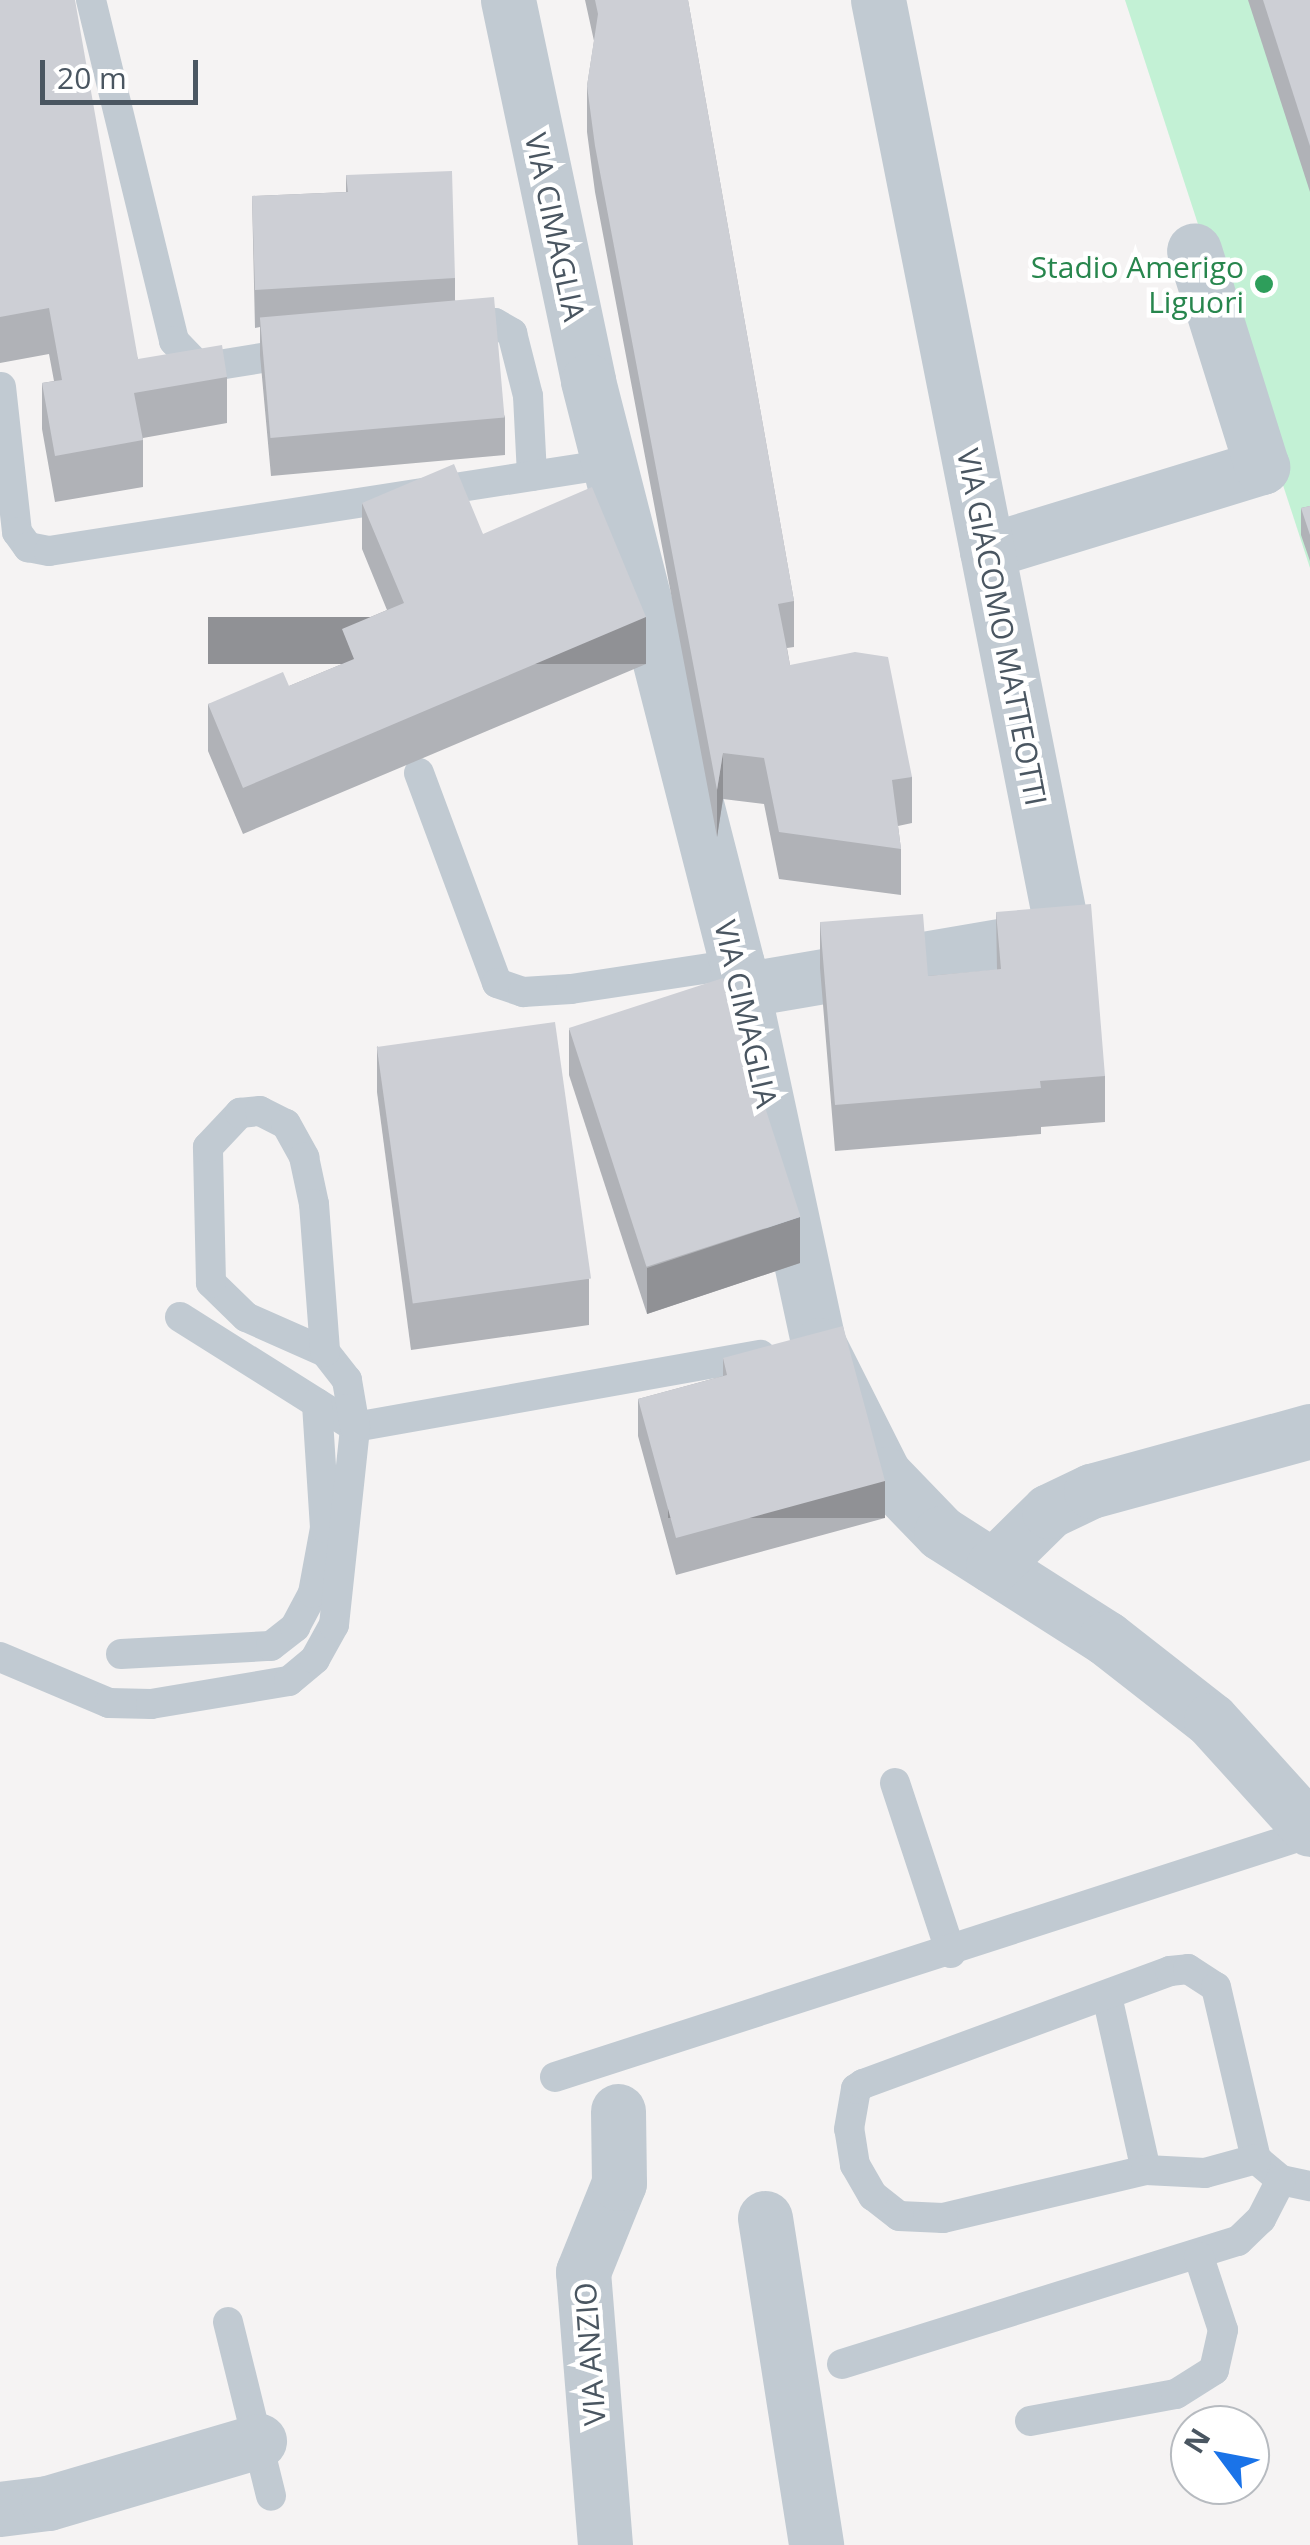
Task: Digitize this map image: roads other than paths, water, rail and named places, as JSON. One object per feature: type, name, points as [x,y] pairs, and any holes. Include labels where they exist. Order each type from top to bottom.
[{"type":"street","name":"VIA CIMAGLIA","points":[[508,0],[610,464],[740,977],[818,1345],[884,1474],[942,1533],[1106,1638],[1210,1720],[1310,1831]]},
{"type":"street","name":"VIA GIACOMO MATTEOTTI","points":[[740,977],[1063,935],[878,0]]},
{"type":"street","points":[[987,551],[1262,468],[1194,250]]},
{"type":"street","points":[[993,1566],[1049,1511],[1091,1491],[1310,1431]]},
{"type":"street","name":"VIA ANZIO","points":[[605,2545],[583,2272],[619,2183],[618,2111]]},
{"type":"street","points":[[765,2218],[816,2545]]},
{"type":"street","points":[[0,2509],[48,2503],[259,2441]]},
{"type":"lane","points":[[91,0],[174,342],[200,368],[336,346]]},
{"type":"lane","points":[[433,331],[495,323],[512,334],[528,396],[532,476]]},
{"type":"lane","points":[[2,387],[16,532],[28,547],[49,551],[610,464]]},
{"type":"lane","points":[[418,773],[496,983],[523,992],[740,977]]},
{"type":"lane","points":[[0,1656],[109,1702],[151,1704],[289,1681],[316,1658],[334,1625],[356,1427],[347,1380],[325,1352],[246,1317],[210,1283],[208,1147],[240,1113],[260,1110],[286,1124],[304,1157],[314,1204],[325,1352]]},
{"type":"lane","points":[[180,1317],[356,1427],[818,1345]]},
{"type":"lane","points":[[121,1654],[272,1646],[295,1627],[313,1593],[325,1528],[318,1404]]},
{"type":"lane","points":[[895,1783],[951,1954]]},
{"type":"lane","points":[[555,2076],[951,1954],[1310,1831]]},
{"type":"lane","points":[[842,2364],[1199,2256],[1248,2233],[1296,2183],[1256,2159],[1210,1979],[1188,1968],[1170,1971],[863,2084],[851,2107],[855,2166],[873,2196],[899,2216],[917,2220],[1146,2170],[1205,2173],[1256,2159]]},
{"type":"lane","points":[[1107,1996],[1146,2170]]},
{"type":"lane","points":[[1030,2421],[1176,2394],[1214,2370],[1223,2330],[1199,2256]]},
{"type":"lane","points":[[228,2322],[271,2496]]},
{"type":"place","name":"Stadio Amerigo Liguori","points":[[1264,284]]}]
